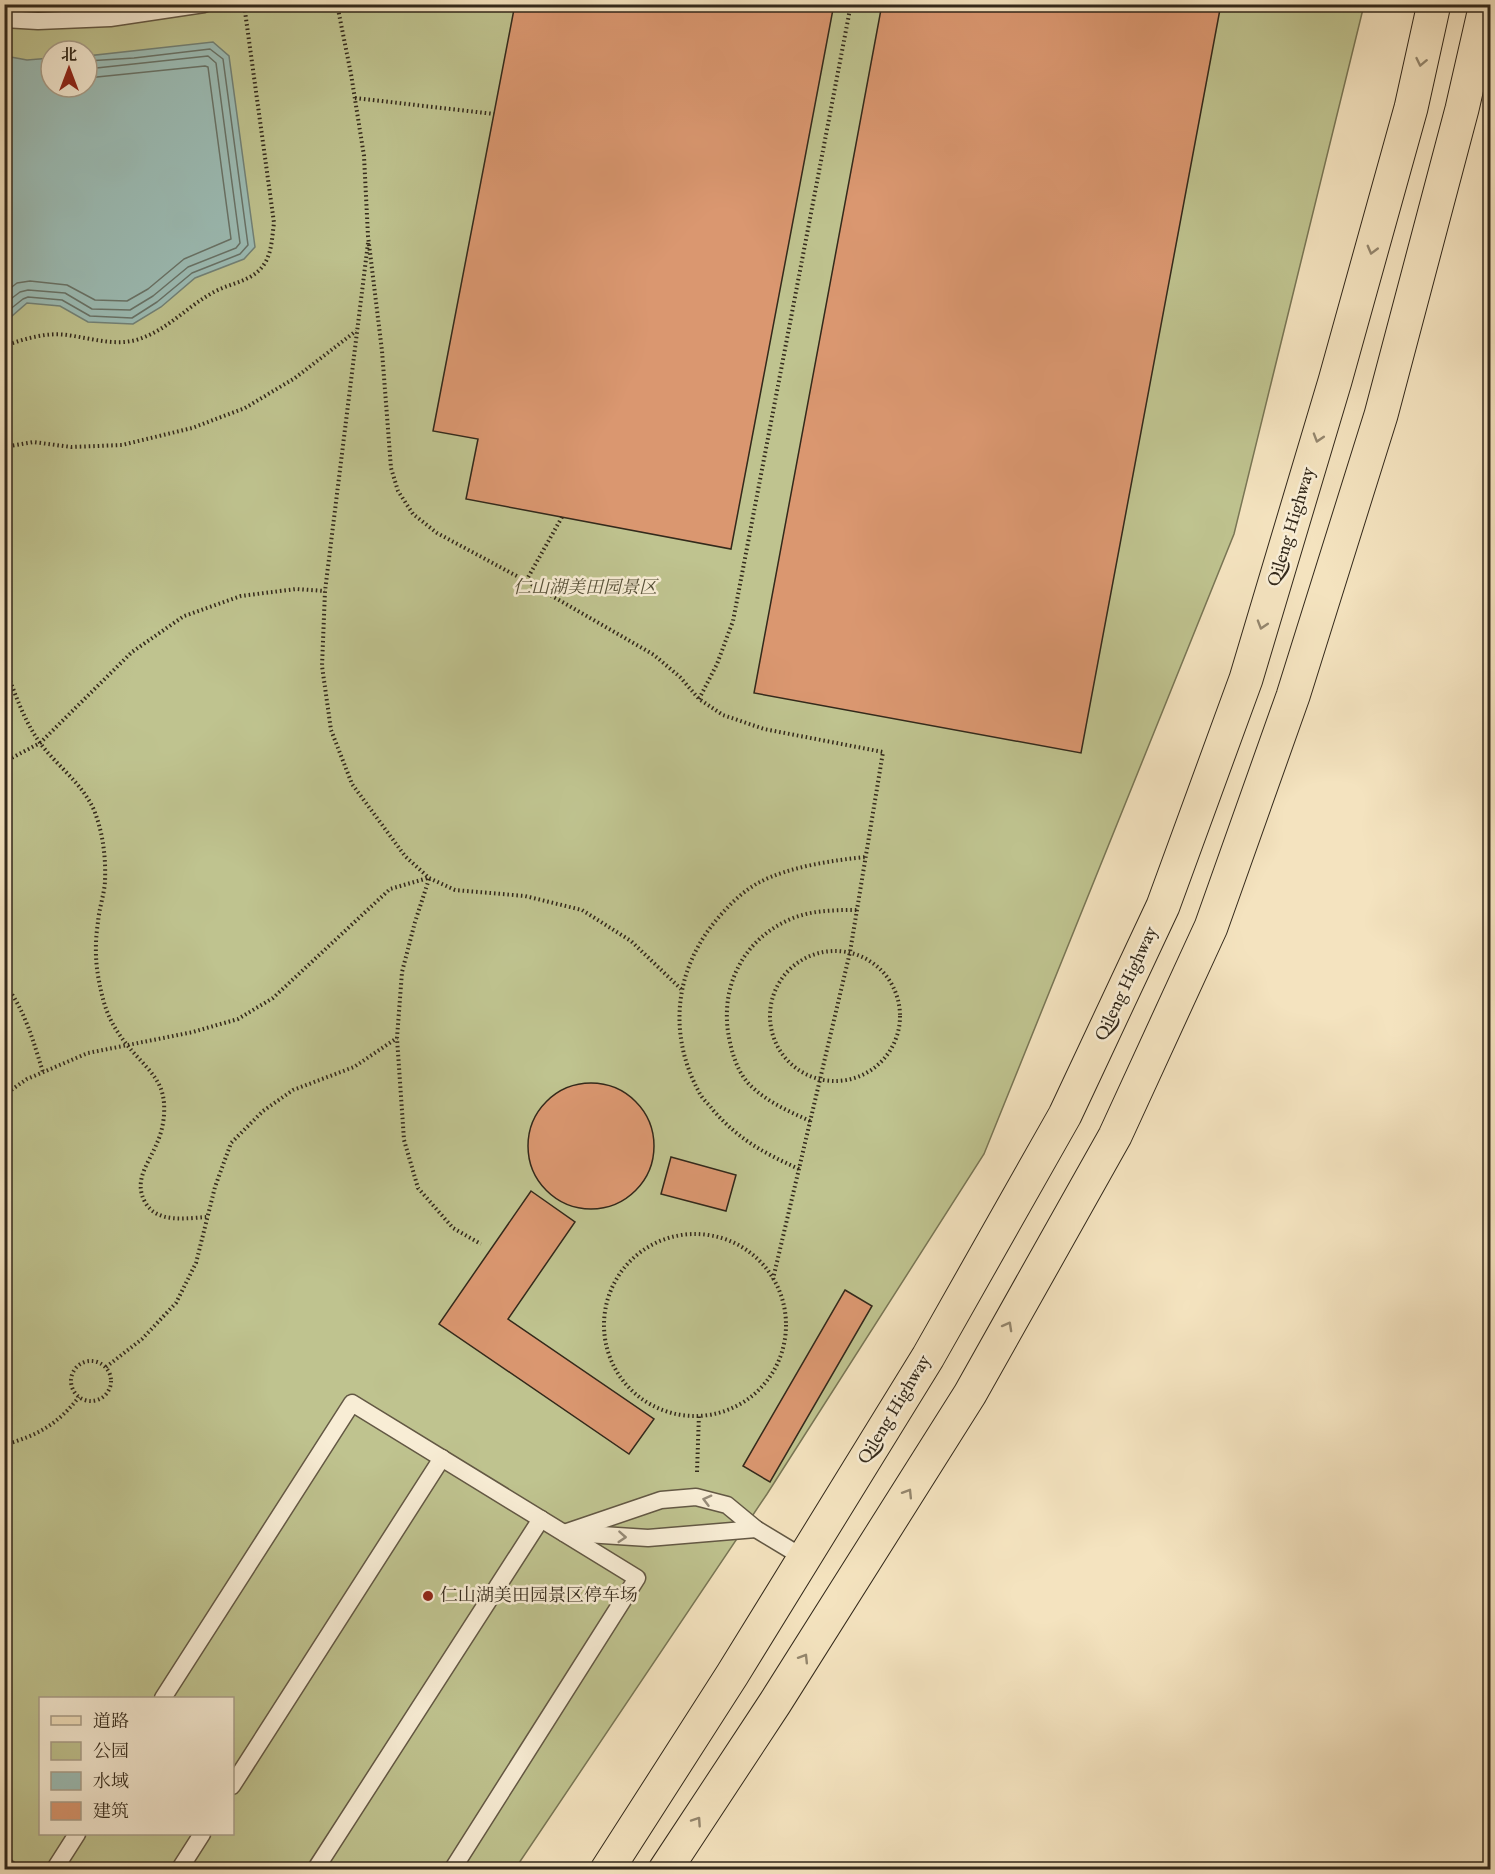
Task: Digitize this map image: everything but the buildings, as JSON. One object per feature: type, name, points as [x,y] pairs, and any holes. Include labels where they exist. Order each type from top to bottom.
[{"type":"main road","name":"Qileng Highway","points":[[607,1869],[732,1675],[928,1357],[1065,1115],[1164,906],[1246,679],[1315,450],[1411,108],[1434,4]]},
{"type":"main road","points":[[664,1869],[775,1703],[970,1394],[1115,1136],[1211,927],[1293,696],[1380,415],[1462,109],[1486,4]]},
{"type":"lane","points":[[4,19],[38,21],[110,18],[204,4]]},
{"type":"lane","points":[[164,1697],[352,1403],[637,1578],[452,1869]]},
{"type":"lane","points":[[234,1783],[442,1458]]},
{"type":"lane","points":[[564,1533],[661,1500],[696,1497],[728,1505],[756,1529],[804,1558]]},
{"type":"lane","points":[[315,1869],[541,1519]]},
{"type":"lane","points":[[564,1533],[648,1538],[756,1529]]},
{"type":"lane","points":[[54,1869],[76,1835]]},
{"type":"lane","points":[[180,1869],[201,1835]]},
{"type":"lane","points":[[4,1865],[10,1869]]},
{"type":"path","points":[[4,346],[31,337],[65,334],[99,342],[135,340],[166,327],[188,308],[215,291],[251,278],[265,263],[272,246],[274,223],[244,4]]},
{"type":"path","points":[[337,4],[364,156],[368,236],[382,351],[391,468],[398,491],[413,514],[437,533],[654,655],[680,677],[699,699],[723,715],[764,729],[883,752],[850,952],[773,1279]]},
{"type":"path","points":[[699,699],[717,664],[733,621],[851,4]]},
{"type":"path","points":[[355,98],[494,114]]},
{"type":"path","points":[[368,236],[325,591],[322,666],[331,730],[352,784],[405,856],[429,878],[455,890],[525,896],[582,910],[631,941],[681,989]]},
{"type":"path","points":[[4,447],[33,442],[71,447],[122,446],[192,428],[245,408],[295,378],[357,330]]},
{"type":"path","points":[[526,581],[562,517]]},
{"type":"path","points":[[4,762],[40,743],[132,652],[184,616],[241,596],[296,589],[325,591]]},
{"type":"path","points":[[4,664],[20,709],[40,743],[76,783],[93,809],[104,841],[105,882],[96,939],[99,981],[108,1018],[151,1073],[161,1090],[164,1117],[158,1141],[141,1179],[140,1190],[146,1204],[154,1212],[167,1218],[207,1217]]},
{"type":"path","points":[[799,1169],[759,1151],[726,1125],[700,1094],[686,1061],[680,1027],[681,989],[688,964],[707,932],[732,902],[760,882],[831,860],[866,856]]},
{"type":"path","points":[[429,878],[402,972],[397,1038],[404,1140],[418,1188],[453,1228],[481,1244]]},
{"type":"path","points":[[4,1095],[27,1079],[88,1053],[193,1032],[238,1019],[273,998],[390,888],[429,878]]},
{"type":"path","points":[[810,1121],[775,1105],[747,1082],[731,1053],[726,1017],[731,982],[745,954],[775,928],[794,918],[824,910],[857,910]]},
{"type":"path","points":[[828,951],[850,952],[870,960],[886,975],[897,993],[901,1014],[898,1035],[889,1055],[873,1070],[854,1079],[832,1082],[811,1077],[792,1066],[778,1049],[771,1029],[770,1007],[777,986],[789,969],[807,957],[828,951]]},
{"type":"path","points":[[4,984],[11,991],[29,1030],[43,1072]]},
{"type":"path","points":[[106,1367],[142,1339],[176,1303],[196,1263],[215,1187],[231,1143],[263,1111],[293,1090],[354,1067],[397,1038]]},
{"type":"path","points":[[686,1234],[717,1236],[746,1248],[768,1269],[783,1297],[787,1327],[781,1358],[765,1384],[741,1404],[713,1414],[699,1414],[684,1415],[656,1407],[631,1389],[614,1366],[605,1338],[605,1309],[615,1281],[633,1258],[657,1242],[686,1234]]},
{"type":"path","points":[[88,1361],[95,1361],[106,1367],[111,1384],[105,1396],[92,1401],[79,1397],[72,1387],[71,1380],[76,1367],[88,1361]]},
{"type":"path","points":[[4,1444],[27,1438],[52,1425],[68,1412],[79,1397]]},
{"type":"path","points":[[696,1497],[699,1414]]},
{"type":"green space","name":"仁山湖美田园景区","points":[[5,5],[1364,5],[1234,534],[984,1154],[767,1494],[515,1869],[5,1870]]},
{"type":"water","points":[[213,42],[229,56],[255,247],[244,259],[195,278],[161,307],[133,324],[88,322],[60,306],[27,303],[5,322],[5,56],[27,60],[39,59],[39,99],[99,99],[99,55]]},
{"type":"place","name":"仁山湖美田园景区停车场","points":[[428,1596]]}]
